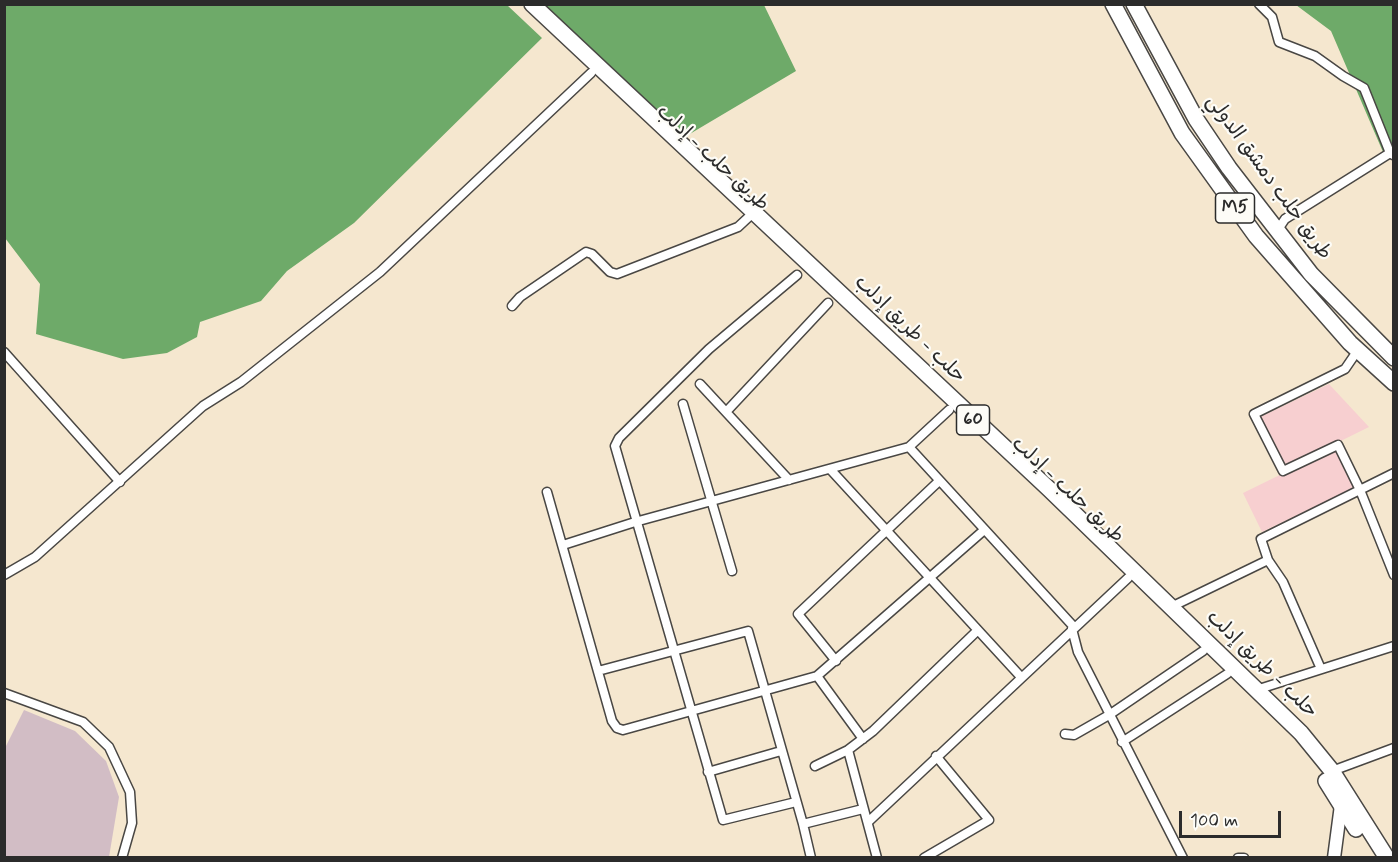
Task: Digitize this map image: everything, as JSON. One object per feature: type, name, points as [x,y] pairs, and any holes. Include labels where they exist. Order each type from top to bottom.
[{"type":"highway","name":"طريق حلب - إدلب","points":[[521,4],[952,407],[1227,674],[1306,753],[1375,858]]},
{"type":"highway","name":"60","points":[[532,4],[594,70]]},
{"type":"highway","name":"طريق حلب دمشق الدولي","points":[[1113,4],[1182,133],[1214,179],[1291,279],[1358,350],[1394,383]]},
{"type":"highway","name":"طريق حلب دمشق الدولي","points":[[1134,4],[1196,119],[1276,232],[1311,274],[1394,358]]},
{"type":"highway","name":"حلب - طريق إدلب","points":[[952,407],[1171,607],[1301,733],[1332,771],[1387,858]]},
{"type":"street","points":[[1259,4],[1272,17],[1279,42],[1315,56],[1365,88],[1392,153],[1285,219],[1276,232]]},
{"type":"street","points":[[4,575],[35,557],[203,406],[241,382],[380,272],[594,70]]},
{"type":"street","points":[[512,306],[520,297],[586,252],[592,254],[610,272],[617,274],[725,232],[750,217]]},
{"type":"street","points":[[796,802],[723,820],[635,522],[615,446],[619,438],[709,349],[797,275]]},
{"type":"street","points":[[726,411],[828,303]]},
{"type":"street","points":[[1358,350],[1345,369],[1254,414],[1283,471],[1338,445],[1360,490],[1394,575]]},
{"type":"street","points":[[4,352],[120,482]]},
{"type":"street","points":[[700,384],[789,480]]},
{"type":"street","points":[[683,404],[732,571]]},
{"type":"street","points":[[563,545],[635,522],[909,447],[952,407]]},
{"type":"street","points":[[909,447],[938,482],[1073,628],[1078,652],[1183,858]]},
{"type":"street","points":[[830,469],[1021,677]]},
{"type":"street","points":[[1322,669],[1282,582],[1268,560],[1261,539],[1394,473]]},
{"type":"street","points":[[836,661],[798,614],[938,482]]},
{"type":"street","points":[[547,492],[598,671],[617,728],[623,730],[691,713],[766,689],[817,676],[983,531]]},
{"type":"street","points":[[1171,607],[1268,560]]},
{"type":"street","points":[[868,822],[1128,578]]},
{"type":"street","points":[[815,766],[848,750],[863,739],[978,630]]},
{"type":"street","points":[[598,671],[748,631],[766,689],[811,858]]},
{"type":"street","points":[[1256,690],[1394,646]]},
{"type":"street","points":[[1065,734],[1074,735],[1109,715],[1203,651]]},
{"type":"street","points":[[1122,742],[1227,674]]},
{"type":"street","points":[[817,676],[863,739]]},
{"type":"street","points":[[4,693],[83,722],[109,747],[130,792],[132,823],[122,858]]},
{"type":"street","points":[[1332,771],[1394,748]]},
{"type":"street","points":[[848,750],[877,858]]},
{"type":"street","points":[[708,772],[781,751]]},
{"type":"street","points":[[924,858],[989,820],[936,756]]},
{"type":"street","points":[[1334,858],[1341,805]]},
{"type":"street","points":[[803,824],[863,809]]},
{"type":"street","points":[[1238,858],[1244,858]]},
{"type":"shaded area","points":[[1329,384],[1369,427],[1288,467],[1284,466],[1260,417]]},
{"type":"shaded area","points":[[1335,448],[1354,488],[1262,532],[1243,493]]},
{"type":"shaded area","points":[[24,710],[75,731],[106,761],[119,797],[109,857],[5,857],[5,748]]},
{"type":"green space","points":[[5,4],[507,5],[542,38],[354,223],[287,271],[261,301],[200,322],[197,337],[167,353],[123,359],[36,334],[40,284],[5,238]]},
{"type":"green space","points":[[544,5],[764,5],[796,71],[683,138]]},
{"type":"green space","points":[[1296,5],[1393,5],[1393,147],[1383,152],[1331,31]]}]
